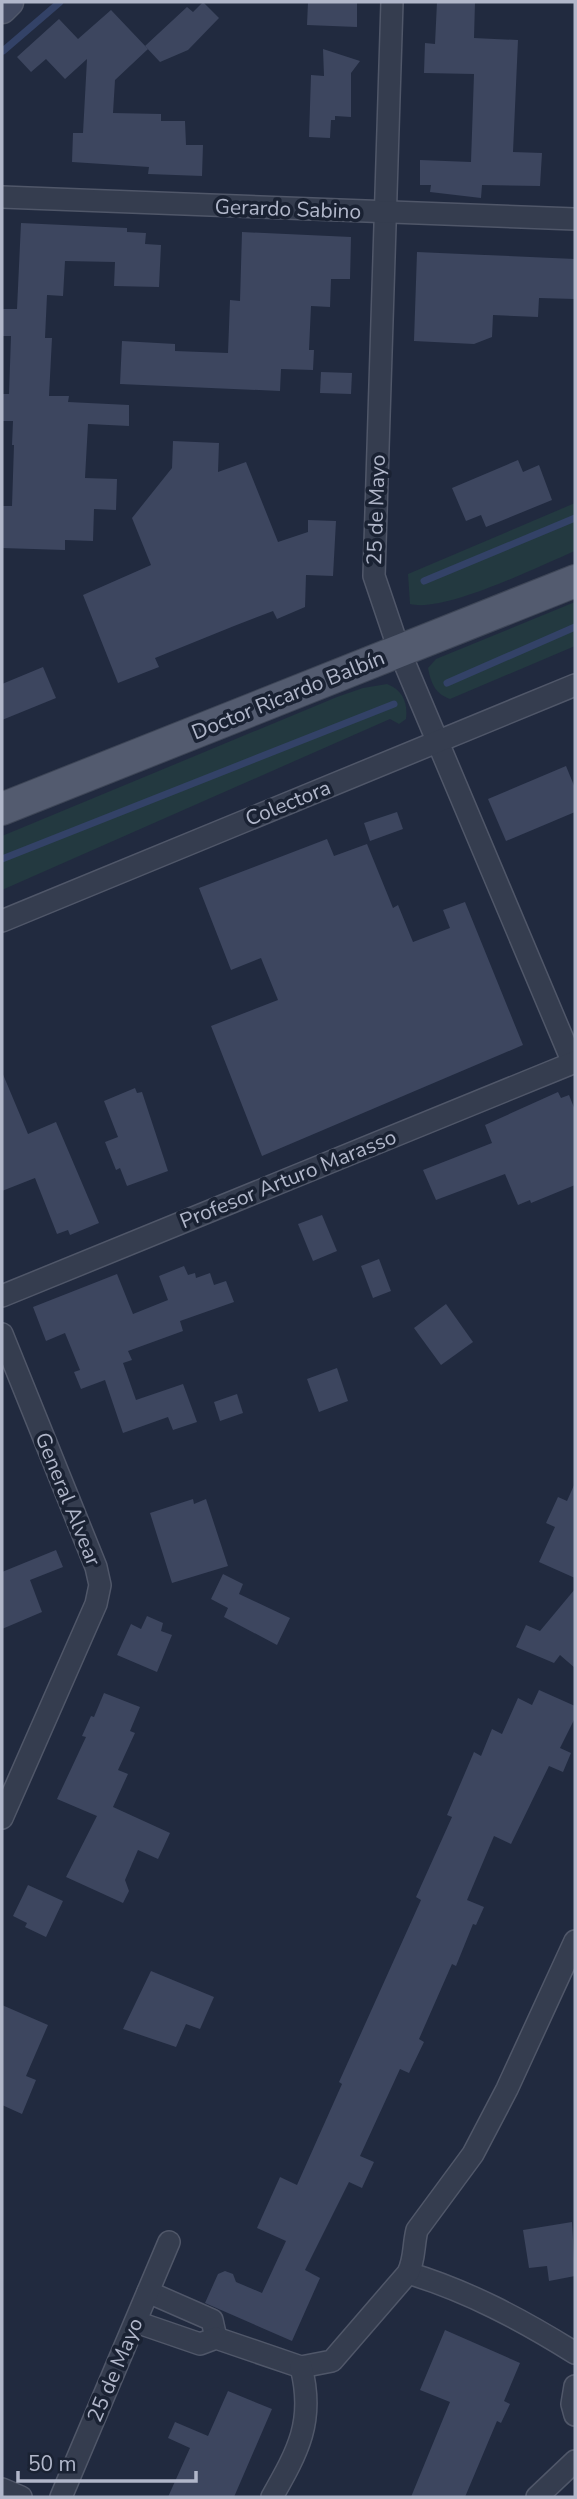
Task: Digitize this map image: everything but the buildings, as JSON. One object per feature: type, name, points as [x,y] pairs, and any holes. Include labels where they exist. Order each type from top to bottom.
[{"type":"main road","points":[[2,9],[9,2]]},
{"type":"main road","name":"Doctor Ricardo Balbín","points":[[2,809],[575,581]]},
{"type":"street","name":"25 de Mayo","points":[[392,2],[374,576],[399,650],[574,1063]]},
{"type":"street","name":"Gerardo Sabino","points":[[2,197],[575,219]]},
{"type":"street","name":"Colectora","points":[[2,921],[575,685]]},
{"type":"street","name":"Profesor Arturo Marasso","points":[[2,1296],[574,1063]]},
{"type":"street","name":"General Alvear","points":[[2,1334],[96,1567],[100,1585],[96,1604],[2,1818]]},
{"type":"street","points":[[136,2322],[200,2344],[216,2338],[300,2367],[332,2361],[408,2273],[415,2259],[417,2230],[472,2154],[507,2089],[575,1941]]},
{"type":"street","name":"25 de Mayo","points":[[61,2497],[169,2242]]},
{"type":"street","points":[[408,2273],[441,2283],[514,2316],[575,2353]]},
{"type":"street","points":[[148,2292],[212,2320],[216,2338]]},
{"type":"street","points":[[272,2497],[291,2465],[304,2430],[308,2396],[300,2367]]},
{"type":"street","points":[[575,2386],[572,2404],[575,2415]]},
{"type":"street","points":[[537,2497],[575,2461]]},
{"type":"street","points":[[2,2488],[21,2497]]},
{"type":"shaded area","points":[[575,503],[575,551],[468,595],[426,605],[410,604],[408,574]]},
{"type":"shaded area","points":[[575,602],[575,646],[450,699],[435,687],[428,668],[436,659]]},
{"type":"shaded area","points":[[387,684],[401,693],[405,702],[406,719],[399,724],[390,719],[2,890],[2,836],[337,697],[363,688]]},
{"type":"waterway","points":[[3,51],[60,2]]},
{"type":"waterway","points":[[424,581],[575,518]]},
{"type":"waterway","points":[[447,683],[575,627]]},
{"type":"waterway","points":[[2,859],[394,704]]}]
